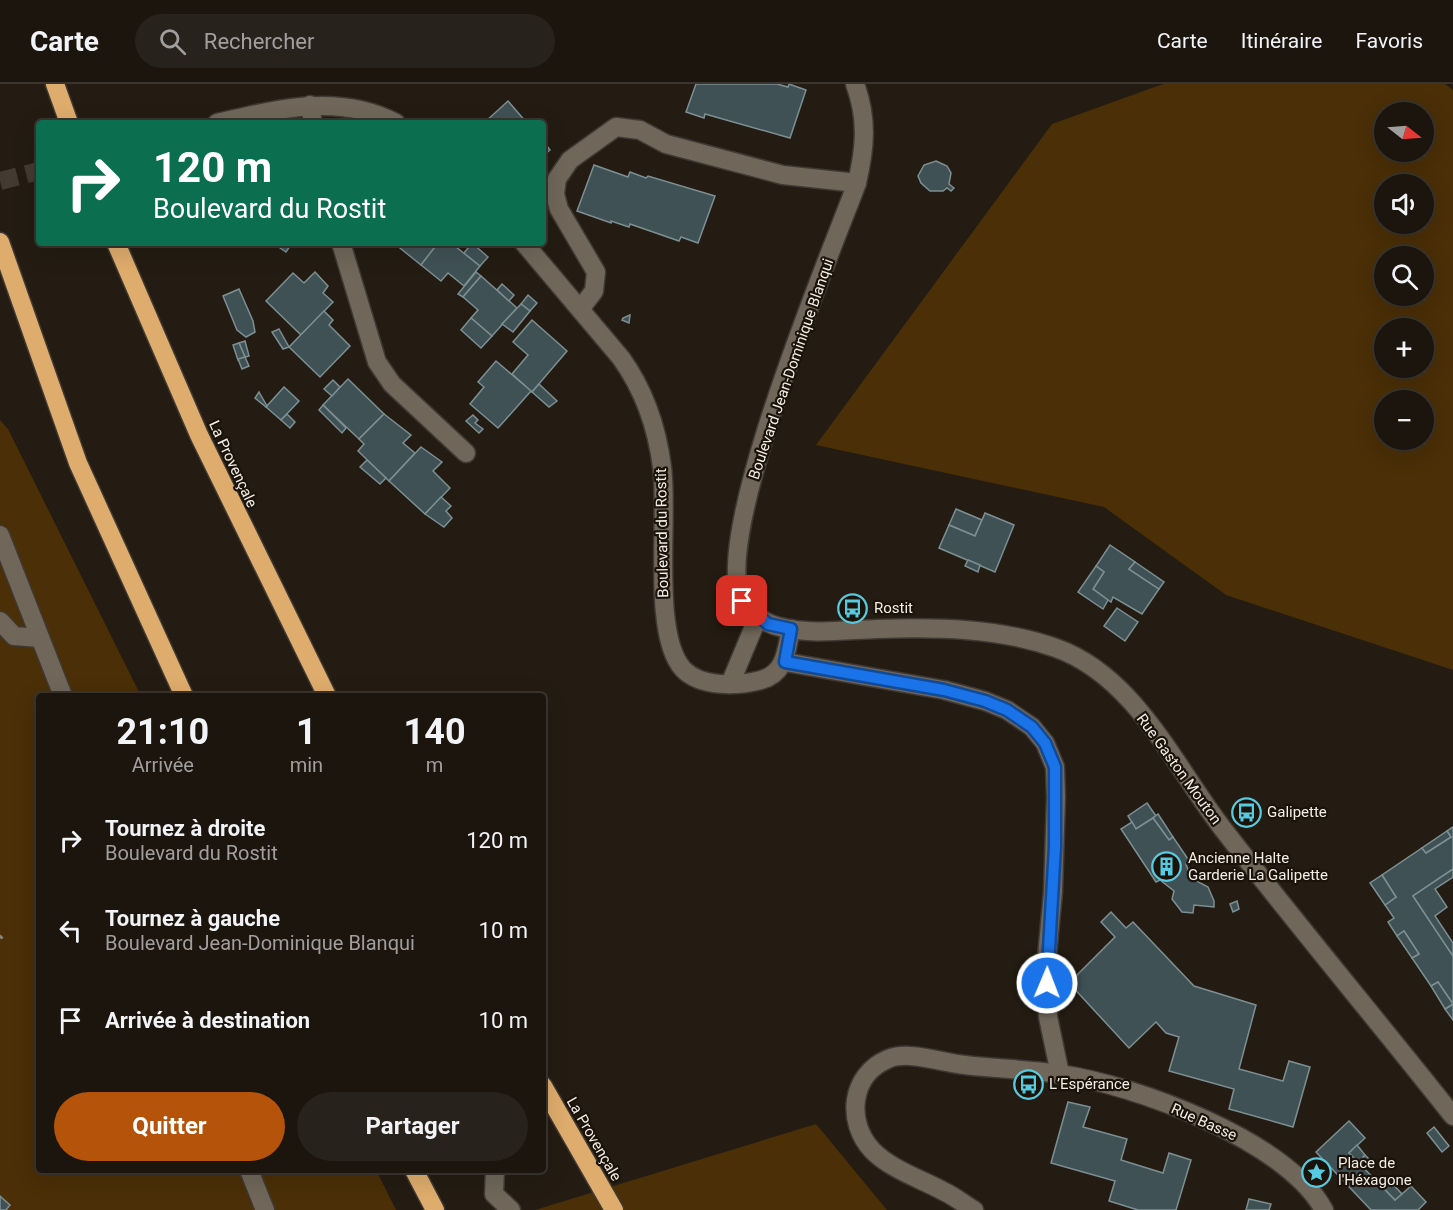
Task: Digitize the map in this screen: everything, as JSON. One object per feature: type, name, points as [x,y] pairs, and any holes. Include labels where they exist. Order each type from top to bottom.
[{"type":"highway","points":[[55,84],[68,120]]},
{"type":"highway","points":[[0,242],[78,463],[183,693]]},
{"type":"highway","name":"La Provençale","points":[[117,246],[135,291],[259,561],[325,693]]},
{"type":"highway","name":"La Provençale","points":[[546,1091],[614,1210]]},
{"type":"highway","points":[[416,1173],[435,1210]]},
{"type":"street","name":"Boulevard Jean-Dominique Blanqui","points":[[758,617],[742,601],[736,578],[738,548],[746,501],[786,372],[857,183],[866,134],[862,105],[855,84]]},
{"type":"street","points":[[230,120],[272,110],[311,114],[325,105],[378,114],[390,120]]},
{"type":"street","points":[[580,308],[594,291],[596,272],[559,208],[555,194],[557,179],[570,160],[616,127],[639,130],[666,144],[783,176],[857,183]]},
{"type":"street","points":[[342,246],[377,362],[392,384],[466,453]]},
{"type":"street","name":"Boulevard du Rostit","points":[[528,246],[634,377],[657,437],[665,504],[663,603],[675,656],[683,669],[698,678],[730,684],[766,678],[785,662]]},
{"type":"street","points":[[0,535],[62,693]]},
{"type":"street","points":[[730,684],[758,617],[768,624],[791,629],[785,662],[944,690],[985,701],[1007,710],[1032,727],[1045,743],[1055,767],[1056,797],[1047,987],[1052,1045],[1060,1074]]},
{"type":"street","points":[[0,621],[14,636],[40,638]]},
{"type":"street","name":"Rue Gaston Mouton","points":[[791,629],[929,629],[989,633],[1057,648],[1084,662],[1110,681],[1141,714],[1221,827],[1453,1114]]},
{"type":"street","name":"Rue Basse","points":[[974,1210],[872,1150],[858,1128],[854,1108],[859,1087],[872,1070],[889,1058],[912,1056],[942,1063],[1060,1074],[1137,1093],[1261,1148],[1293,1173],[1319,1201],[1324,1210]]},
{"type":"street","points":[[250,1173],[266,1210]]},
{"type":"street","points":[[495,1173],[494,1194],[511,1210]]},
{"type":"shaded area","points":[[1163,84],[1445,84],[1453,90],[1453,670],[1226,595],[1104,507],[816,445],[1052,124]]},
{"type":"shaded area","points":[[0,420],[8,429],[140,693],[36,693],[36,1173],[378,1173],[396,1210],[0,1210]]},
{"type":"shaded area","points":[[816,1124],[887,1210],[535,1210]]},
{"type":"building","points":[[696,84],[777,84],[788,87],[789,84],[806,90],[790,138],[705,114],[704,118],[686,112]]},
{"type":"building","points":[[508,101],[524,120],[487,120]]},
{"type":"building","points":[[936,161],[947,166],[951,173],[949,184],[954,188],[951,191],[947,188],[943,191],[930,191],[921,183],[918,176],[924,165]]},
{"type":"building","points":[[594,165],[628,177],[630,172],[715,196],[698,243],[681,237],[679,241],[630,224],[629,227],[611,221],[611,223],[577,211]]},
{"type":"building","points":[[277,246],[290,246],[286,252]]},
{"type":"building","points":[[401,246],[436,246],[421,265],[400,248]]},
{"type":"building","points":[[436,246],[455,246],[480,266],[464,286],[448,273],[441,281],[421,265]]},
{"type":"building","points":[[470,246],[475,246],[488,257],[480,266],[464,253]]},
{"type":"building","points":[[315,272],[328,286],[323,293],[333,302],[301,335],[266,301],[293,273],[304,283]]},
{"type":"building","points":[[476,272],[481,276],[463,297],[458,294]]},
{"type":"building","points":[[481,276],[517,308],[492,336],[471,318],[478,310],[463,297]]},
{"type":"building","points":[[502,284],[514,295],[509,301],[497,290]]},
{"type":"building","points":[[239,289],[253,321],[255,332],[246,337],[237,330],[223,296]]},
{"type":"building","points":[[528,295],[537,303],[530,311],[521,304]]},
{"type":"building","points":[[521,304],[530,311],[513,332],[502,324]]},
{"type":"building","points":[[324,311],[333,320],[329,325],[350,346],[320,377],[289,347]]},
{"type":"building","points":[[630,315],[629,323],[622,320],[623,318]]},
{"type":"building","points":[[471,318],[492,336],[481,348],[461,330]]},
{"type":"building","points":[[532,320],[567,351],[532,392],[512,374],[528,355],[513,342]]},
{"type":"building","points":[[279,329],[289,347],[283,349],[272,332]]},
{"type":"building","points":[[245,341],[249,356],[245,357],[239,343]]},
{"type":"building","points":[[239,343],[245,357],[238,360],[233,345]]},
{"type":"building","points":[[245,357],[249,366],[242,369],[238,359]]},
{"type":"building","points":[[496,361],[531,391],[498,428],[470,404],[484,387],[478,382]]},
{"type":"building","points":[[348,379],[384,414],[359,439],[323,405]]},
{"type":"building","points":[[333,380],[340,387],[332,396],[324,389]]},
{"type":"building","points":[[539,384],[557,401],[549,407],[532,392]]},
{"type":"building","points":[[284,387],[299,401],[281,420],[266,407]]},
{"type":"building","points":[[259,392],[267,406],[266,407],[255,398]]},
{"type":"building","points":[[323,405],[346,428],[342,433],[319,410]]},
{"type":"building","points":[[287,414],[295,422],[290,428],[281,420]]},
{"type":"building","points":[[384,414],[411,435],[403,443],[415,453],[389,481],[358,451],[364,444],[359,439]]},
{"type":"building","points":[[473,415],[478,420],[475,423],[483,429],[479,433],[466,421]]},
{"type":"building","points":[[421,447],[442,462],[433,471],[450,488],[425,514],[389,481]]},
{"type":"building","points":[[367,460],[386,478],[380,484],[360,467]]},
{"type":"building","points":[[441,497],[451,506],[446,511],[452,518],[444,527],[425,514]]},
{"type":"building","points":[[956,509],[982,520],[975,536],[949,525]]},
{"type":"building","points":[[985,513],[1014,525],[995,572],[939,548],[949,525],[975,536]]},
{"type":"building","points":[[1110,545],[1135,562],[1129,569],[1159,589],[1142,614],[1113,597],[1111,602],[1093,589],[1104,572],[1096,566]]},
{"type":"building","points":[[968,560],[980,565],[978,572],[965,566]]},
{"type":"building","points":[[1135,562],[1164,582],[1159,589],[1129,569]]},
{"type":"building","points":[[1096,566],[1104,572],[1093,589],[1108,600],[1103,609],[1078,592]]},
{"type":"building","points":[[1117,608],[1138,622],[1125,641],[1104,626]]},
{"type":"building","points":[[1147,803],[1156,816],[1136,829],[1128,816]]},
{"type":"building","points":[[1158,814],[1173,837],[1169,840],[1153,818]]},
{"type":"building","name":"Ancienne Halte Garderie La Galipette","points":[[1153,818],[1169,840],[1173,837],[1190,862],[1186,864],[1191,878],[1208,887],[1214,907],[1194,905],[1193,913],[1182,912],[1172,899],[1174,891],[1160,880],[1156,882],[1121,829],[1132,822],[1136,829]]},
{"type":"building","points":[[1453,827],[1453,869],[1413,896],[1453,956],[1453,1004],[1438,982],[1431,986],[1412,958],[1419,954],[1404,931],[1397,936],[1388,922],[1394,918],[1385,905],[1396,897],[1382,875],[1422,848],[1426,853],[1451,837],[1447,831]]},
{"type":"building","points":[[1447,831],[1451,837],[1426,853],[1422,848]]},
{"type":"building","points":[[1453,869],[1453,877],[1435,889],[1447,907],[1435,916],[1453,943],[1453,956],[1413,896]]},
{"type":"building","points":[[1382,875],[1396,897],[1385,905],[1370,883]]},
{"type":"building","points":[[1237,901],[1239,909],[1233,912],[1230,904]]},
{"type":"building","points":[[1111,912],[1126,928],[1133,922],[1194,986],[1256,1005],[1239,1069],[1283,1081],[1289,1061],[1310,1067],[1293,1127],[1229,1109],[1234,1089],[1169,1071],[1179,1037],[1166,1033],[1156,1022],[1129,1048],[1069,983],[1115,937],[1101,922]]},
{"type":"building","points":[[1404,931],[1419,954],[1412,958],[1397,936]]},
{"type":"building","points":[[1438,982],[1453,1004],[1445,1009],[1431,986]]},
{"type":"building","points":[[1453,1004],[1453,1020],[1445,1009]]},
{"type":"building","points":[[1068,1102],[1090,1107],[1083,1127],[1127,1139],[1121,1160],[1163,1173],[1169,1153],[1191,1160],[1176,1210],[1138,1210],[1109,1201],[1115,1181],[1051,1163]]},
{"type":"building","points":[[1349,1121],[1365,1138],[1349,1153],[1395,1200],[1411,1186],[1426,1202],[1418,1210],[1371,1210],[1316,1152]]},
{"type":"building","points":[[1434,1127],[1449,1146],[1442,1152],[1427,1133]]},
{"type":"building","points":[[1357,1145],[1365,1155],[1359,1163],[1349,1153]]},
{"type":"building","points":[[1365,1155],[1371,1161],[1365,1169],[1359,1163]]},
{"type":"building","points":[[1387,1178],[1402,1194],[1395,1200],[1380,1184]]},
{"type":"building","points":[[0,1196],[10,1205],[6,1210],[0,1210]]},
{"type":"building","points":[[1249,1199],[1271,1204],[1269,1210],[1246,1210]]},
{"type":"tunnel","points":[[0,181],[36,172]]},
{"type":"place","name":"Rostit","points":[[853,608]]},
{"type":"place","name":"Galipette","points":[[1246,812]]},
{"type":"place","name":"Ancienne Halte Garderie La Galipette","points":[[1167,867]]},
{"type":"place","name":"L’Espérance","points":[[1028,1084]]},
{"type":"place","name":"Place de l'Héxagone","points":[[1317,1172]]},
{"type":"route","points":[[742,601],[768,624],[791,629],[785,662],[944,690],[985,701],[1007,710],[1032,727],[1045,743],[1055,767],[1056,797],[1053,892],[1046,966],[1047,983]]}]
